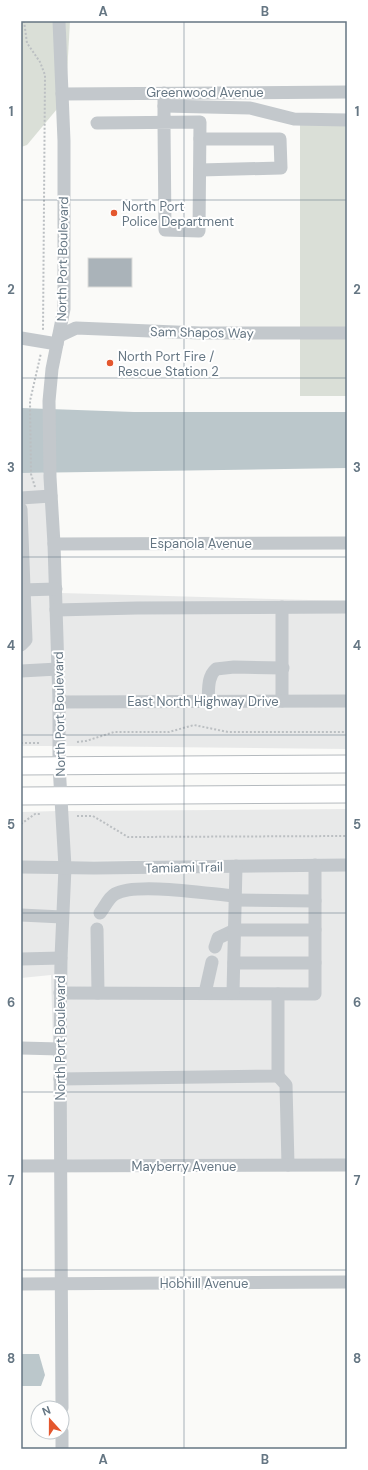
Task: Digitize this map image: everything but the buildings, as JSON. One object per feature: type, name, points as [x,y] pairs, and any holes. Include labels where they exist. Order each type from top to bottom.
[{"type":"main road","points":[[21,766],[347,764]]},
{"type":"main road","points":[[21,796],[347,794]]},
{"type":"street","name":"North Port Boulevard","points":[[59,21],[62,94],[64,309],[49,401],[50,478],[56,589],[59,765],[62,796],[64,867],[60,993],[62,1400]]},
{"type":"street","name":"Greenwood Avenue","points":[[62,94],[347,92]]},
{"type":"street","points":[[97,123],[164,124],[200,122],[199,231],[165,230],[164,124],[164,93]]},
{"type":"street","points":[[164,106],[250,108],[294,119],[347,120]]},
{"type":"street","points":[[200,139],[280,139],[281,168],[200,170]]},
{"type":"street","name":"Sam Shapos Way","points":[[58,340],[76,328],[200,333],[347,333]]},
{"type":"street","points":[[21,338],[43,342],[58,340]]},
{"type":"street","points":[[21,498],[51,496]]},
{"type":"street","points":[[21,509],[22,590],[26,640],[21,645]]},
{"type":"street","name":"Espanola Avenue","points":[[54,544],[347,542]]},
{"type":"street","points":[[22,590],[56,589]]},
{"type":"street","points":[[282,607],[282,701]]},
{"type":"street","points":[[56,610],[347,607]]},
{"type":"street","points":[[208,701],[211,673],[216,669],[234,667],[283,668]]},
{"type":"street","points":[[21,671],[58,669]]},
{"type":"street","name":"East North Highway Drive","points":[[59,702],[347,701]]},
{"type":"street","name":"Tamiami Trail","points":[[21,867],[347,865]]},
{"type":"street","points":[[233,993],[236,866]]},
{"type":"street","points":[[60,993],[315,994],[315,866]]},
{"type":"street","points":[[100,913],[110,898],[127,890],[160,890],[235,898],[315,902]]},
{"type":"street","points":[[21,916],[62,917]]},
{"type":"street","points":[[98,929],[98,993]]},
{"type":"street","points":[[215,947],[218,938],[235,930],[315,930]]},
{"type":"street","points":[[21,959],[61,958]]},
{"type":"street","points":[[205,993],[212,962]]},
{"type":"street","points":[[234,963],[315,963]]},
{"type":"street","points":[[278,994],[278,1076],[286,1084],[288,1165]]},
{"type":"street","points":[[21,1048],[60,1049]]},
{"type":"street","points":[[60,1079],[278,1076]]},
{"type":"street","name":"Mayberry Avenue","points":[[21,1166],[347,1165]]},
{"type":"street","name":"Hobhill Avenue","points":[[21,1284],[347,1282]]},
{"type":"path","points":[[24,21],[28,43],[40,62],[45,75],[43,342],[30,402],[31,474]]},
{"type":"path","points":[[77,742],[86,741],[114,732],[169,732],[194,725],[228,732],[347,732]]},
{"type":"path","points":[[21,743],[41,743]]},
{"type":"path","points":[[21,824],[35,814],[41,814]]},
{"type":"path","points":[[77,816],[93,816],[128,837],[347,836]]},
{"type":"shaded area","points":[[21,21],[54,21],[57,109],[27,145],[21,147]]},
{"type":"shaded area","points":[[65,21],[70,21],[67,74]]},
{"type":"shaded area","points":[[300,117],[347,117],[347,396],[300,396]]},
{"type":"shaded area","points":[[21,408],[134,412],[347,412],[347,468],[21,473]]},
{"type":"shaded area","points":[[21,473],[43,473],[44,475],[49,544],[54,746],[21,746]]},
{"type":"shaded area","points":[[61,593],[347,601],[347,695],[65,696]]},
{"type":"shaded area","points":[[347,707],[347,749],[65,746],[65,708]]},
{"type":"shaded area","points":[[347,809],[347,860],[70,861],[68,811]]},
{"type":"shaded area","points":[[57,811],[59,861],[21,861],[21,812]]},
{"type":"shaded area","points":[[347,871],[347,1159],[66,1159],[66,958],[70,873]]},
{"type":"shaded area","points":[[21,873],[59,873],[54,1043],[51,975],[21,978]]},
{"type":"shaded area","points":[[21,1354],[39,1354],[45,1375],[41,1386],[21,1386]]},
{"type":"place","name":"North Port Police Department","points":[[114,213]]},
{"type":"place","name":"North Port Fire / Rescue Station 2","points":[[110,363]]}]
